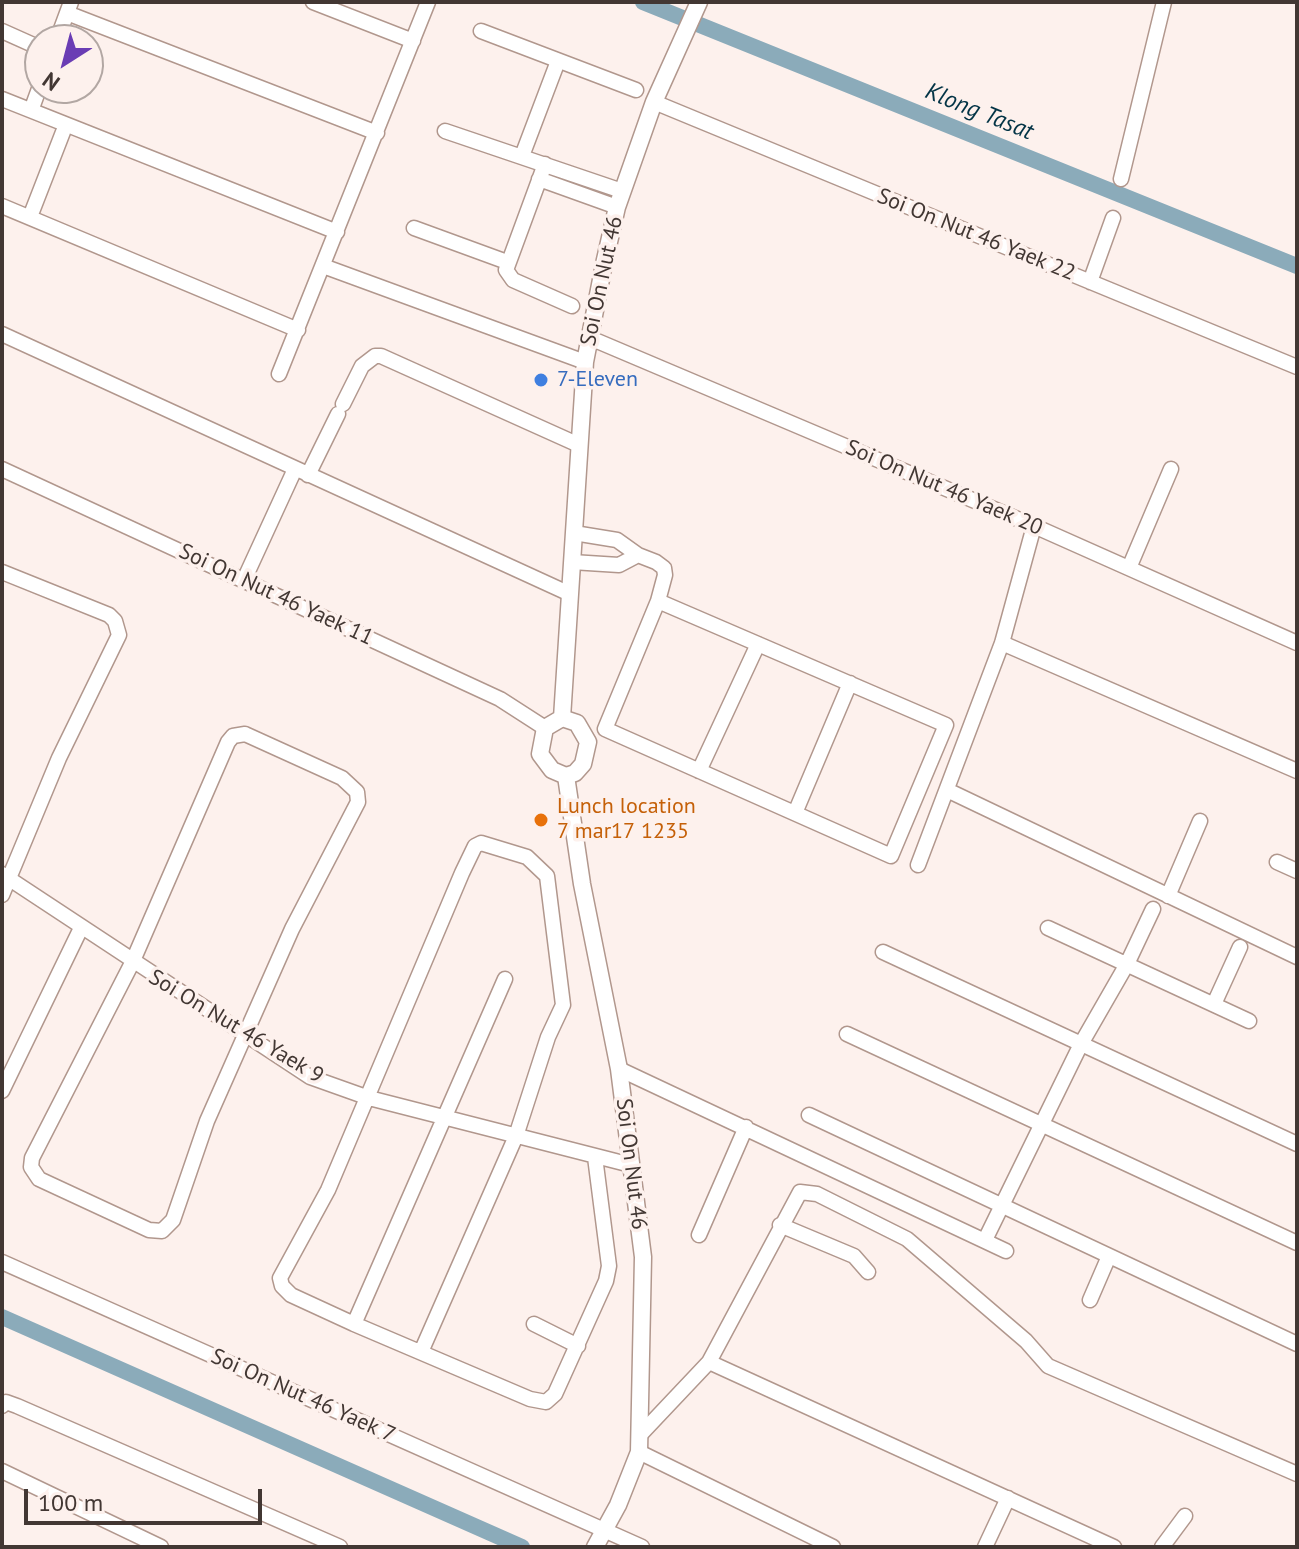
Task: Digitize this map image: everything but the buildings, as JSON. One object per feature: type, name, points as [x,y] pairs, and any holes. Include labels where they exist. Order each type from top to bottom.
[{"type":"street","points":[[313,2],[413,41]]},
{"type":"street","points":[[279,374],[428,2]]},
{"type":"street","points":[[1121,179],[1164,2]]},
{"type":"street","name":"Soi On Nut 46","points":[[562,718],[585,362],[620,199],[654,102],[697,6]]},
{"type":"street","points":[[69,7],[377,133]]},
{"type":"street","points":[[2,31],[24,41]]},
{"type":"street","points":[[481,31],[636,90]]},
{"type":"street","points":[[522,156],[558,61]]},
{"type":"street","points":[[2,99],[32,108],[337,232]]},
{"type":"street","name":"Soi On Nut 46 Yaek 22","points":[[654,102],[1297,367]]},
{"type":"street","points":[[32,108],[33,104]]},
{"type":"street","points":[[445,131],[545,164],[620,199]]},
{"type":"street","points":[[30,217],[63,132]]},
{"type":"street","points":[[545,164],[507,262],[507,275],[572,306]]},
{"type":"street","points":[[539,179],[620,199]]},
{"type":"street","points":[[2,206],[298,330]]},
{"type":"street","points":[[1090,282],[1113,218]]},
{"type":"street","points":[[414,228],[507,262]]},
{"type":"street","points":[[323,266],[585,362]]},
{"type":"street","points":[[2,334],[570,594]]},
{"type":"street","name":"Soi On Nut 46 Yaek 20","points":[[590,338],[1034,526],[1297,643]]},
{"type":"street","points":[[244,580],[362,366],[375,356],[579,445]]},
{"type":"street","name":"Soi On Nut 46 Yaek 11","points":[[2,469],[500,699],[524,711],[545,728]]},
{"type":"street","points":[[1129,568],[1171,469]]},
{"type":"street","points":[[918,865],[1002,643],[1034,526]]},
{"type":"street","points":[[574,533],[617,540],[664,568],[658,601],[605,729],[891,856],[946,725],[658,601]]},
{"type":"street","points":[[572,562],[619,565],[638,555]]},
{"type":"street","points":[[2,572],[109,615],[115,621],[119,635],[5,877],[2,895]]},
{"type":"street","points":[[1002,643],[1297,771]]},
{"type":"street","points":[[699,771],[758,644]]},
{"type":"street","points":[[795,813],[850,683]]},
{"type":"street","points":[[562,718],[577,723],[588,742],[583,764],[575,773],[566,776],[552,770],[540,754],[545,728],[562,718]]},
{"type":"street","points":[[245,734],[342,778],[357,792],[351,820],[292,929],[245,1038],[207,1121],[173,1220],[162,1231],[149,1230],[39,1179],[31,1167],[32,1158],[132,963],[233,736],[245,734]]},
{"type":"street","name":"Soi On Nut 46","points":[[566,776],[582,884],[619,1069],[643,1257],[640,1444],[595,1547]]},
{"type":"street","points":[[947,790],[1297,957]]},
{"type":"street","points":[[1168,896],[1200,821]]},
{"type":"street","points":[[421,1352],[516,1136],[548,1037],[563,1005],[551,891],[541,868],[527,857],[487,843],[475,846],[328,1190],[280,1278],[282,1286],[291,1295],[354,1324],[530,1399],[546,1402],[555,1394],[578,1346],[602,1294],[609,1266],[595,1157]]},
{"type":"street","points":[[1277,862],[1297,871]]},
{"type":"street","name":"Soi On Nut 46 Yaek 9","points":[[5,877],[245,1038],[310,1077],[369,1098],[631,1165]]},
{"type":"street","points":[[985,1240],[1081,1044],[1127,964],[1153,909]]},
{"type":"street","points":[[2,1091],[81,928]]},
{"type":"street","points":[[1048,928],[1249,1021]]},
{"type":"street","points":[[1214,1004],[1240,947]]},
{"type":"street","points":[[883,952],[1297,1144]]},
{"type":"street","points":[[354,1324],[505,979]]},
{"type":"street","points":[[847,1034],[1297,1243]]},
{"type":"street","points":[[619,1069],[1006,1251]]},
{"type":"street","points":[[809,1115],[1297,1344]]},
{"type":"street","points":[[699,1235],[746,1127]]},
{"type":"street","points":[[833,1547],[640,1444],[709,1362],[800,1192],[817,1194],[907,1239],[1026,1341],[1043,1364],[1297,1474]]},
{"type":"street","points":[[780,1225],[854,1256],[868,1272]]},
{"type":"street","points":[[1090,1300],[1109,1256]]},
{"type":"street","name":"Soi On Nut 46 Yaek 7","points":[[2,1262],[642,1547]]},
{"type":"street","points":[[534,1324],[578,1346]]},
{"type":"street","points":[[709,1362],[1114,1547]]},
{"type":"street","points":[[2,1406],[6,1402],[17,1406],[340,1547]]},
{"type":"street","points":[[2,1471],[161,1547]]},
{"type":"street","points":[[985,1547],[1008,1498]]},
{"type":"street","points":[[1162,1547],[1185,1516]]},
{"type":"waterway","name":"Klong Tasat","points":[[643,2],[1297,266]]},
{"type":"waterway","points":[[2,1317],[522,1547]]},
{"type":"place","name":"7-Eleven","points":[[541,380]]},
{"type":"place","name":"Lunch location 7 mar17 1235","points":[[541,820]]}]
